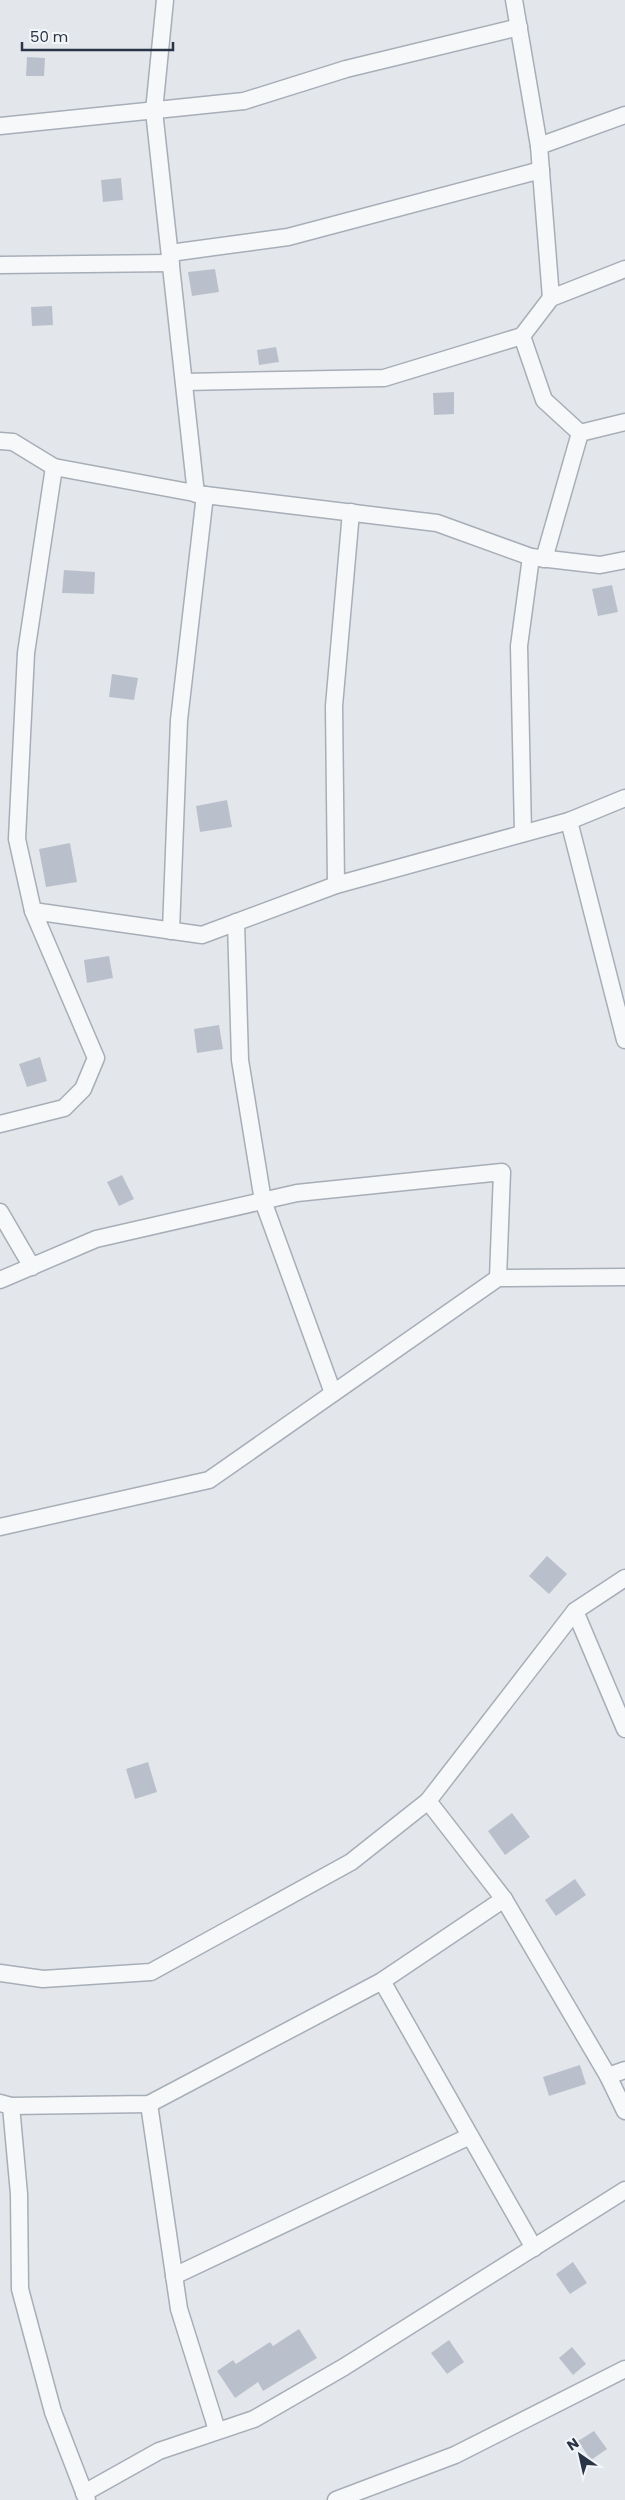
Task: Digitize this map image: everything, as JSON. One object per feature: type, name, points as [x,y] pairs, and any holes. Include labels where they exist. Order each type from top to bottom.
[{"type":"street","points":[[165,0],[154,111],[184,382],[200,494],[179,720],[171,931]]},
{"type":"street","points":[[514,0],[539,146],[551,298]]},
{"type":"street","points":[[0,126],[244,102],[346,69],[519,27]]},
{"type":"street","points":[[539,146],[625,115]]},
{"type":"street","points":[[0,266],[170,258],[288,237],[541,170]]},
{"type":"street","points":[[184,382],[384,378],[522,336],[551,298],[625,269]]},
{"type":"street","points":[[522,336],[544,400],[580,433]]},
{"type":"street","points":[[580,433],[625,422]]},
{"type":"street","points":[[524,833],[519,646],[538,558],[580,433]]},
{"type":"street","points":[[0,441],[12,442],[54,468],[200,494],[437,523],[538,558],[600,565],[625,560]]},
{"type":"street","points":[[0,1124],[64,1108],[83,1090],[96,1058],[33,911],[17,839],[25,663],[54,468]]},
{"type":"street","points":[[336,885],[334,706],[351,512]]},
{"type":"street","points":[[33,911],[202,935],[336,885],[569,821],[625,798]]},
{"type":"street","points":[[569,821],[625,1040]]},
{"type":"street","points":[[236,922],[240,1060],[263,1201],[333,1392]]},
{"type":"street","points":[[0,1280],[96,1239],[297,1193],[502,1172],[498,1278]]},
{"type":"street","points":[[0,1212],[32,1266]]},
{"type":"street","points":[[0,1527],[209,1480],[498,1278],[625,1277]]},
{"type":"street","points":[[0,1973],[43,1979],[151,1972],[352,1862],[428,1801],[575,1611],[625,1578]]},
{"type":"street","points":[[575,1611],[625,1728]]},
{"type":"street","points":[[428,1801],[504,1899],[608,2076],[625,2111]]},
{"type":"street","points":[[504,1899],[382,1981],[149,2104],[6,2104],[18,2194],[20,2289],[53,2412],[86,2496],[159,2451],[216,2430],[254,2419],[336,2372],[625,2190]]},
{"type":"street","points":[[382,1981],[534,2248]]},
{"type":"street","points":[[608,2076],[625,2070]]},
{"type":"street","points":[[149,2104],[178,2309],[216,2430]]},
{"type":"street","points":[[174,2276],[470,2136]]},
{"type":"street","points":[[336,2500],[455,2455],[625,2369]]},
{"type":"building","points":[[27,57],[45,58],[44,76],[26,76]]},
{"type":"building","points":[[121,178],[123,200],[103,202],[101,180]]},
{"type":"building","points":[[215,269],[219,292],[192,296],[188,272]]},
{"type":"building","points":[[52,306],[53,325],[32,326],[31,307]]},
{"type":"building","points":[[276,347],[279,362],[259,365],[257,350]]},
{"type":"building","points":[[454,392],[454,414],[434,415],[433,393]]},
{"type":"building","points":[[64,570],[95,572],[94,594],[62,593]]},
{"type":"building","points":[[612,585],[618,612],[598,616],[592,589]]},
{"type":"building","points":[[112,674],[138,678],[134,700],[109,697]]},
{"type":"building","points":[[227,800],[232,827],[200,832],[196,806]]},
{"type":"building","points":[[70,843],[77,882],[46,887],[39,849]]},
{"type":"building","points":[[109,956],[113,978],[87,983],[84,960]]},
{"type":"building","points":[[219,1025],[223,1049],[197,1053],[194,1029]]},
{"type":"building","points":[[40,1057],[47,1081],[27,1087],[19,1064]]},
{"type":"building","points":[[122,1175],[134,1199],[119,1206],[107,1182]]},
{"type":"building","points":[[547,1556],[567,1574],[549,1594],[529,1576]]},
{"type":"building","points":[[148,1762],[157,1792],[135,1799],[126,1769]]},
{"type":"building","points":[[512,1813],[530,1837],[505,1855],[488,1831]]},
{"type":"building","points":[[575,1879],[586,1895],[556,1916],[545,1900]]},
{"type":"building","points":[[580,2065],[586,2084],[549,2096],[543,2077]]},
{"type":"building","points":[[573,2262],[587,2283],[570,2294],[556,2274]]},
{"type":"building","points":[[299,2329],[317,2358],[263,2391],[258,2382],[235,2398],[217,2371],[233,2360],[236,2364],[270,2342],[273,2346]]},
{"type":"building","points":[[449,2340],[464,2362],[447,2374],[431,2353]]},
{"type":"building","points":[[572,2347],[586,2364],[573,2375],[559,2358]]},
{"type":"building","points":[[594,2431],[607,2449],[591,2460],[578,2441]]}]
